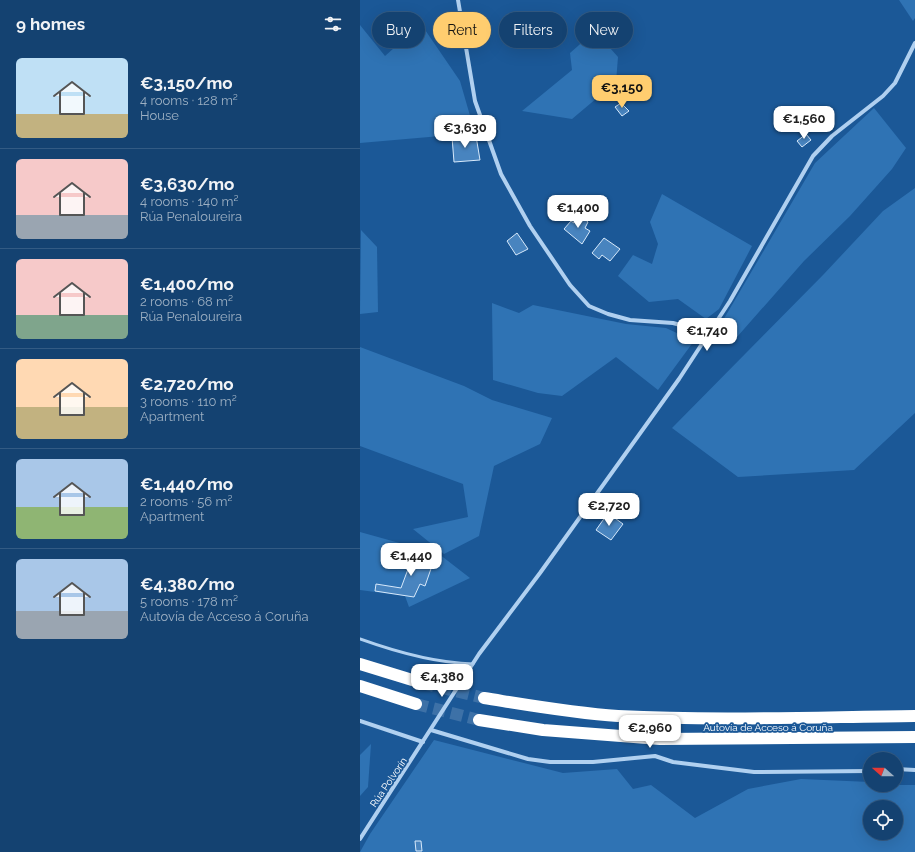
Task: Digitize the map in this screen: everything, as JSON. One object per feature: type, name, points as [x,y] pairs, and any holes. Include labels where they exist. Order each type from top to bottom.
[{"type":"highway","points":[[360,664],[422,683]]},
{"type":"highway","points":[[360,686],[416,704]]},
{"type":"highway","name":"Autovía de Acceso á Coruña","points":[[484,698],[555,710],[618,716],[720,718],[915,716]]},
{"type":"highway","name":"Autovía de Acceso á Coruña","points":[[479,720],[543,730],[660,739],[915,737]]},
{"type":"street","points":[[458,0],[475,101],[501,174],[530,226],[570,285],[589,306],[614,316],[650,323],[673,324],[709,333]]},
{"type":"street","name":"Rúa Polvorín","points":[[360,839],[473,664],[679,379],[730,301],[813,156],[832,136],[883,96],[895,82],[915,43]]},
{"type":"street","points":[[360,721],[424,742]]},
{"type":"street","points":[[429,732],[528,759],[550,762],[593,762],[655,756],[673,762],[754,772],[863,771]]},
{"type":"street","points":[[903,769],[915,770]]},
{"type":"lane","points":[[360,639],[409,655],[457,664],[473,664]]},
{"type":"shaded area","points":[[899,0],[915,0],[915,18],[913,21]]},
{"type":"shaded area","points":[[360,25],[372,40],[372,48],[379,48],[385,56],[394,48],[425,48],[425,30],[433,42],[433,48],[437,48],[460,81],[475,133],[360,143]]},
{"type":"shaded area","points":[[576,48],[610,48],[618,57],[616,82],[572,119],[522,111],[572,70],[570,53]]},
{"type":"shaded area","points":[[874,108],[906,148],[892,169],[850,216],[804,261],[737,337],[725,343],[715,334],[815,163]]},
{"type":"shaded area","points":[[915,188],[915,413],[854,470],[738,477],[672,428],[823,275],[883,211]]},
{"type":"shaded area","points":[[662,194],[752,246],[719,309],[706,319],[678,299],[649,302],[618,276],[633,255],[652,264],[658,244],[650,222]]},
{"type":"shaded area","points":[[361,230],[377,247],[378,312],[360,314]]},
{"type":"shaded area","points":[[492,303],[519,313],[533,305],[626,324],[666,328],[694,341],[658,390],[616,357],[562,396],[538,393],[493,380]]},
{"type":"shaded area","points":[[360,347],[464,386],[492,400],[552,418],[540,444],[494,466],[479,536],[444,554],[413,529],[468,517],[463,484],[360,446]]},
{"type":"shaded area","points":[[360,532],[439,554],[470,578],[409,607],[405,596],[360,590]]},
{"type":"shaded area","points":[[434,740],[563,773],[617,769],[633,789],[651,785],[695,818],[748,789],[801,779],[863,782],[863,792],[903,792],[903,785],[915,785],[915,852],[360,852],[370,834]]},
{"type":"shaded area","points":[[371,744],[368,787],[360,796],[360,755]]},
{"type":"building","points":[[621,103],[629,111],[622,116],[615,107]]},
{"type":"building","points":[[806,134],[811,140],[802,147],[797,141]]},
{"type":"building","points":[[476,136],[480,160],[454,162],[452,137]]},
{"type":"building","points":[[580,215],[588,222],[585,228],[590,231],[582,244],[564,229],[571,221],[574,223]]},
{"type":"building","points":[[517,233],[528,249],[516,255],[507,241]]},
{"type":"building","points":[[604,238],[620,249],[610,261],[602,255],[599,259],[592,253]]},
{"type":"building","points":[[608,513],[623,524],[611,540],[596,530]]},
{"type":"building","points":[[414,553],[434,560],[425,586],[420,584],[414,597],[375,591],[376,584],[401,588]]},
{"type":"building","points":[[415,841],[421,841],[422,851],[416,851]]},
{"type":"tunnel","points":[[422,683],[484,698]]},
{"type":"tunnel","points":[[416,704],[479,720]]}]
